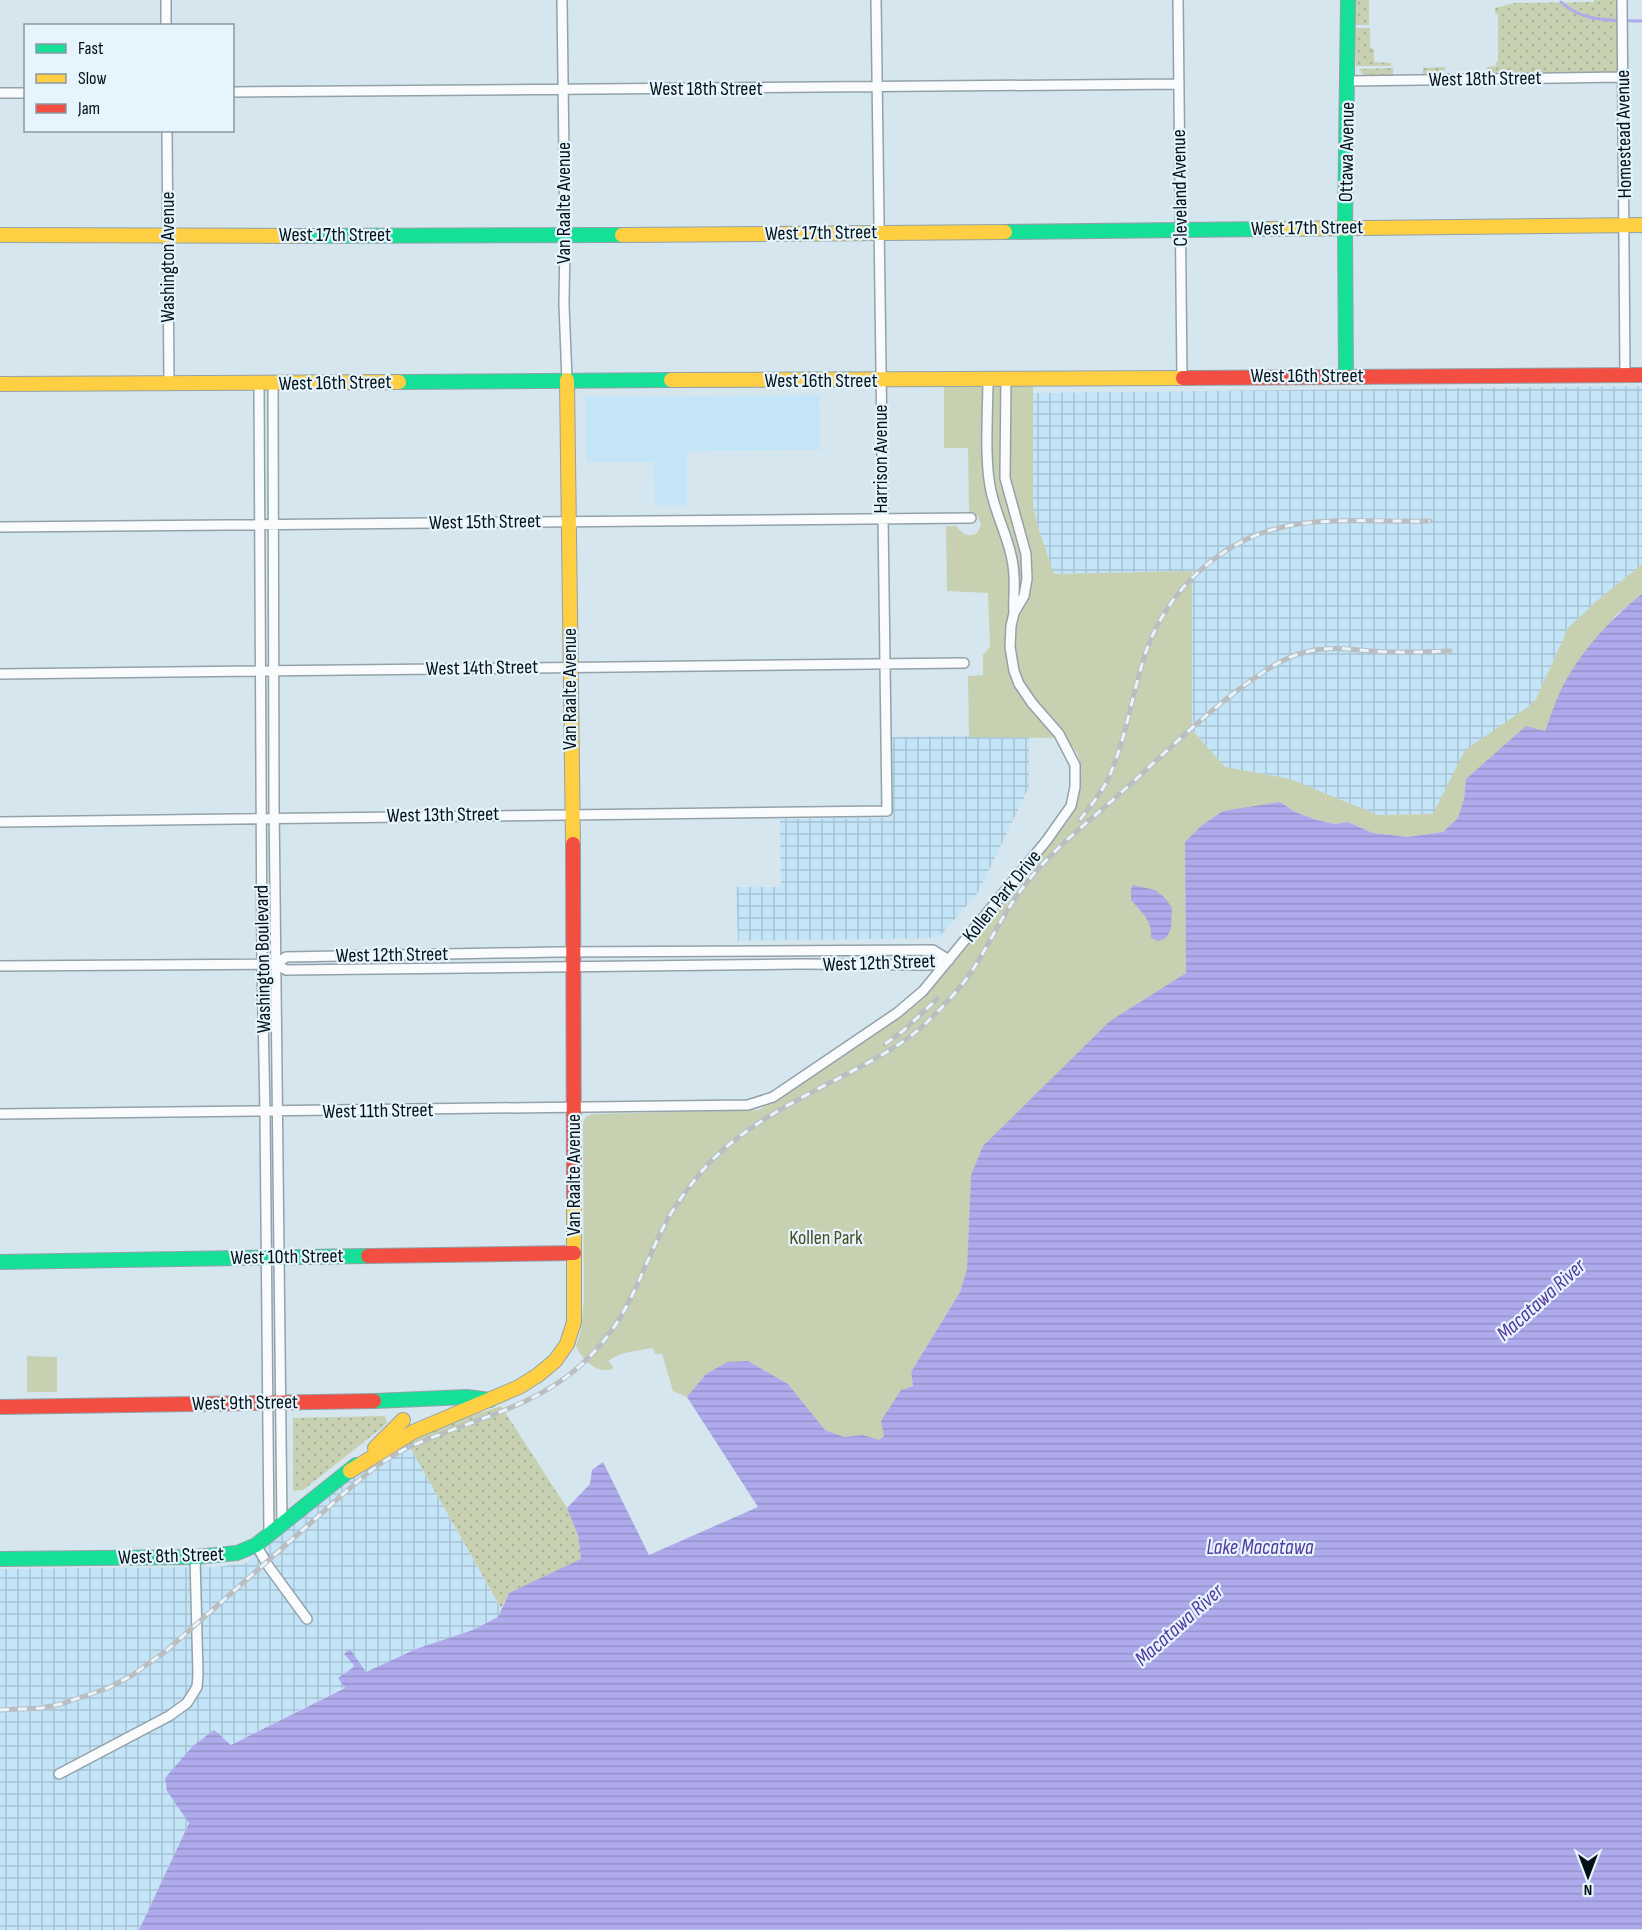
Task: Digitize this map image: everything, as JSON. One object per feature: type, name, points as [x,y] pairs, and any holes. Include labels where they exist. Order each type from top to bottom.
[{"type":"street","points":[[166,0],[166,24]]},
{"type":"street","name":"Van Raalte Avenue","points":[[489,1400],[525,1384],[546,1370],[568,1342],[574,1322],[574,952],[567,380],[564,305],[562,0]]},
{"type":"street","name":"Harrison Avenue","points":[[876,0],[886,811]]},
{"type":"street","name":"Cleveland Avenue","points":[[1178,0],[1182,377]]},
{"type":"street","name":"Ottawa Avenue","points":[[1346,376],[1348,0]]},
{"type":"street","name":"Homestead Avenue","points":[[1622,0],[1625,375]]},
{"type":"street","name":"West 18th Street","points":[[1348,81],[1622,78]]},
{"type":"street","name":"West 18th Street","points":[[234,92],[1179,84]]},
{"type":"street","points":[[0,93],[24,93]]},
{"type":"street","name":"Washington Avenue","points":[[167,132],[169,383]]},
{"type":"street","name":"West 17th Street","points":[[0,235],[565,236],[1642,225]]},
{"type":"street","name":"West 16th Street","points":[[0,384],[567,380],[881,381],[1642,375]]},
{"type":"street","name":"Kollen Park Drive","points":[[988,379],[988,469],[991,491],[1006,534],[1014,576],[1012,592],[1014,613]]},
{"type":"street","name":"Kollen Park Drive","points":[[756,1104],[772,1097],[897,1013],[929,986],[1047,840],[1071,806],[1075,787],[1075,765],[1059,734],[1032,703],[1020,684],[1014,671],[1010,647],[1011,626],[1014,613],[1024,596],[1027,571],[1020,526],[1005,478],[1006,379]]},
{"type":"street","name":"Washington Boulevard","points":[[266,383],[273,524],[277,1112],[273,1258],[274,1403],[269,1535]]},
{"type":"street","name":"Washington Boulevard","points":[[266,383],[260,525],[262,964],[265,1112],[273,1258]]},
{"type":"street","name":"West 15th Street","points":[[0,527],[971,518]]},
{"type":"street","name":"West 14th Street","points":[[0,674],[964,663]]},
{"type":"street","name":"West 13th Street","points":[[0,822],[571,813],[886,811]]},
{"type":"street","name":"West 12th Street","points":[[276,964],[286,957],[574,952],[933,950],[949,960]]},
{"type":"street","name":"West 12th Street","points":[[0,966],[276,964],[286,970],[800,964],[929,965],[949,960]]},
{"type":"street","name":"West 11th Street","points":[[0,1114],[756,1104]]},
{"type":"street","name":"West 10th Street","points":[[0,1262],[574,1252]]},
{"type":"street","name":"West 9th Street","points":[[0,1407],[389,1401],[467,1397],[489,1400]]},
{"type":"street","name":"West 8th Street","points":[[350,1471],[414,1432],[489,1400]]},
{"type":"street","points":[[389,1401],[398,1409],[403,1420],[414,1432]]},
{"type":"street","name":"Washington Boulevard","points":[[274,1403],[282,1525]]},
{"type":"street","name":"West 8th Street","points":[[0,1559],[228,1555],[256,1545],[282,1525],[350,1471],[403,1420]]},
{"type":"street","points":[[256,1545],[307,1619]]},
{"type":"street","points":[[58,1774],[169,1716],[187,1702],[197,1687],[195,1557]]},
{"type":"shaded area","points":[[1642,386],[1642,564],[1568,628],[1536,699],[1433,814],[1378,815],[1290,779],[1225,767],[1192,730],[1192,571],[1054,574],[1037,524],[1033,504],[1032,393]]},
{"type":"shaded area","points":[[819,395],[820,450],[687,451],[687,505],[655,505],[654,462],[587,462],[586,397]]},
{"type":"shaded area","points":[[1029,735],[1029,787],[977,894],[938,938],[738,941],[736,887],[781,887],[780,819],[890,818],[889,737]]},
{"type":"shaded area","points":[[407,1442],[501,1609],[498,1617],[473,1630],[416,1649],[366,1672],[350,1649],[355,1666],[345,1687],[231,1745],[167,1791],[189,1822],[139,1930],[0,1930],[0,1569],[216,1567],[246,1563],[279,1533],[367,1465]]},
{"type":"green space","points":[[1354,0],[1369,0],[1369,25],[1355,25]]},
{"type":"green space","points":[[1594,0],[1617,0],[1618,74],[1510,75],[1507,73],[1496,75],[1487,69],[1486,67],[1496,66],[1498,61],[1498,14],[1495,14],[1495,8],[1514,3],[1594,2]]},
{"type":"green space","points":[[1355,28],[1370,28],[1370,47],[1374,49],[1374,62],[1391,63],[1391,66],[1356,66]]},
{"type":"green space","points":[[1446,67],[1440,76],[1423,77],[1423,68]]},
{"type":"green space","points":[[1393,68],[1393,76],[1364,76],[1359,69]]},
{"type":"green space","name":"Kollen Park","points":[[1033,386],[1033,504],[1037,524],[1054,574],[1192,571],[1192,730],[1225,767],[1290,779],[1378,815],[1433,814],[1465,750],[1528,707],[1536,699],[1568,628],[1642,564],[1642,594],[1615,616],[1561,692],[1545,731],[1466,779],[1459,818],[1443,832],[1407,837],[1373,833],[1348,822],[1334,824],[1317,820],[1295,812],[1280,802],[1185,842],[1186,973],[1111,1021],[971,1182],[967,1269],[960,1292],[911,1372],[913,1386],[879,1441],[863,1435],[844,1437],[825,1430],[788,1384],[748,1361],[705,1375],[687,1397],[673,1391],[662,1354],[655,1354],[653,1348],[618,1355],[608,1361],[613,1369],[596,1368],[586,1361],[576,1346],[581,1330],[584,1300],[583,1123],[586,1117],[592,1114],[759,1110],[911,1009],[952,965],[1070,819],[1080,786],[1081,769],[1077,753],[1065,738],[969,737],[968,676],[983,675],[983,655],[990,647],[988,593],[947,591],[946,526],[956,526],[963,533],[970,535],[977,533],[981,525],[978,516],[969,511],[968,448],[944,448],[944,387]]},
{"type":"green space","points":[[27,1356],[57,1357],[57,1392],[27,1392]]},
{"type":"green space","points":[[501,1406],[567,1508],[578,1535],[581,1560],[509,1593],[501,1608],[407,1442],[430,1429]]},
{"type":"green space","points":[[385,1416],[387,1423],[379,1430],[303,1490],[293,1491],[293,1418]]},
{"type":"water","name":"Lake Macatawa","points":[[1642,594],[1642,1929],[139,1930],[189,1823],[167,1791],[165,1778],[193,1746],[214,1730],[231,1745],[345,1688],[338,1678],[355,1666],[344,1654],[350,1649],[366,1672],[416,1649],[473,1630],[498,1617],[509,1593],[581,1559],[578,1535],[567,1508],[590,1484],[592,1470],[603,1462],[649,1555],[758,1507],[687,1397],[705,1375],[727,1362],[748,1361],[788,1384],[825,1430],[844,1437],[863,1435],[879,1440],[884,1436],[881,1421],[901,1390],[913,1386],[911,1372],[960,1292],[967,1269],[971,1175],[983,1146],[1110,1021],[1186,973],[1185,842],[1201,826],[1223,811],[1280,802],[1295,812],[1317,820],[1334,824],[1348,822],[1373,833],[1407,837],[1443,832],[1458,818],[1464,799],[1466,779],[1526,726],[1545,731],[1560,692],[1585,651],[1618,615]]},
{"type":"water","points":[[1133,885],[1155,890],[1172,908],[1171,929],[1166,938],[1158,941],[1151,938],[1148,922],[1131,900]]},
{"type":"waterway","points":[[1561,2],[1579,14],[1589,17],[1642,21]]},
{"type":"railway","points":[[1080,820],[1102,790],[1114,765],[1143,661],[1153,635],[1166,611],[1182,589],[1201,570],[1222,553],[1246,540],[1271,530],[1298,524],[1347,521],[1430,521]]},
{"type":"railway","points":[[0,1710],[42,1708],[61,1704],[108,1688],[131,1676],[166,1651],[358,1481],[382,1463],[417,1444],[527,1401],[564,1379],[581,1365],[597,1349],[621,1316],[673,1210],[716,1156],[769,1117],[886,1052],[906,1040],[924,1025],[967,978],[1017,895],[1048,859],[1200,720],[1232,694],[1283,660],[1314,650],[1338,648],[1391,652],[1450,651]]},
{"type":"railway","points":[[885,1044],[903,1031],[937,999]]},
{"type":"traffic: fast","points":[[1346,376],[1348,0]]},
{"type":"traffic: fast","points":[[1005,232],[1270,229]]},
{"type":"traffic: fast","points":[[298,236],[622,235]]},
{"type":"traffic: fast","points":[[399,382],[671,380]]},
{"type":"traffic: fast","points":[[0,1262],[368,1256]]},
{"type":"traffic: fast","points":[[374,1401],[467,1397],[490,1400]]},
{"type":"traffic: fast","points":[[0,1559],[195,1557],[237,1553],[256,1545],[356,1465]]},
{"type":"traffic: slow","points":[[1270,229],[1642,225]]},
{"type":"traffic: slow","points":[[622,235],[1005,232]]},
{"type":"traffic: slow","points":[[0,235],[298,236]]},
{"type":"traffic: slow","points":[[671,380],[1183,378]]},
{"type":"traffic: slow","points":[[567,380],[573,844]]},
{"type":"traffic: slow","points":[[0,384],[399,382]]},
{"type":"traffic: slow","points":[[350,1471],[413,1432],[519,1387],[555,1361],[567,1344],[574,1322],[574,1199]]},
{"type":"traffic: slow","points":[[375,1448],[403,1420]]},
{"type":"traffic: jam","points":[[1183,378],[1642,375]]},
{"type":"traffic: jam","points":[[573,844],[574,1199]]},
{"type":"traffic: jam","points":[[368,1256],[574,1253]]},
{"type":"traffic: jam","points":[[0,1407],[374,1401]]},
{"type":"water label","name":"Macatawa River","points":[[1541,1300]]},
{"type":"water label","name":"Macatawa River","points":[[1179,1625]]}]
